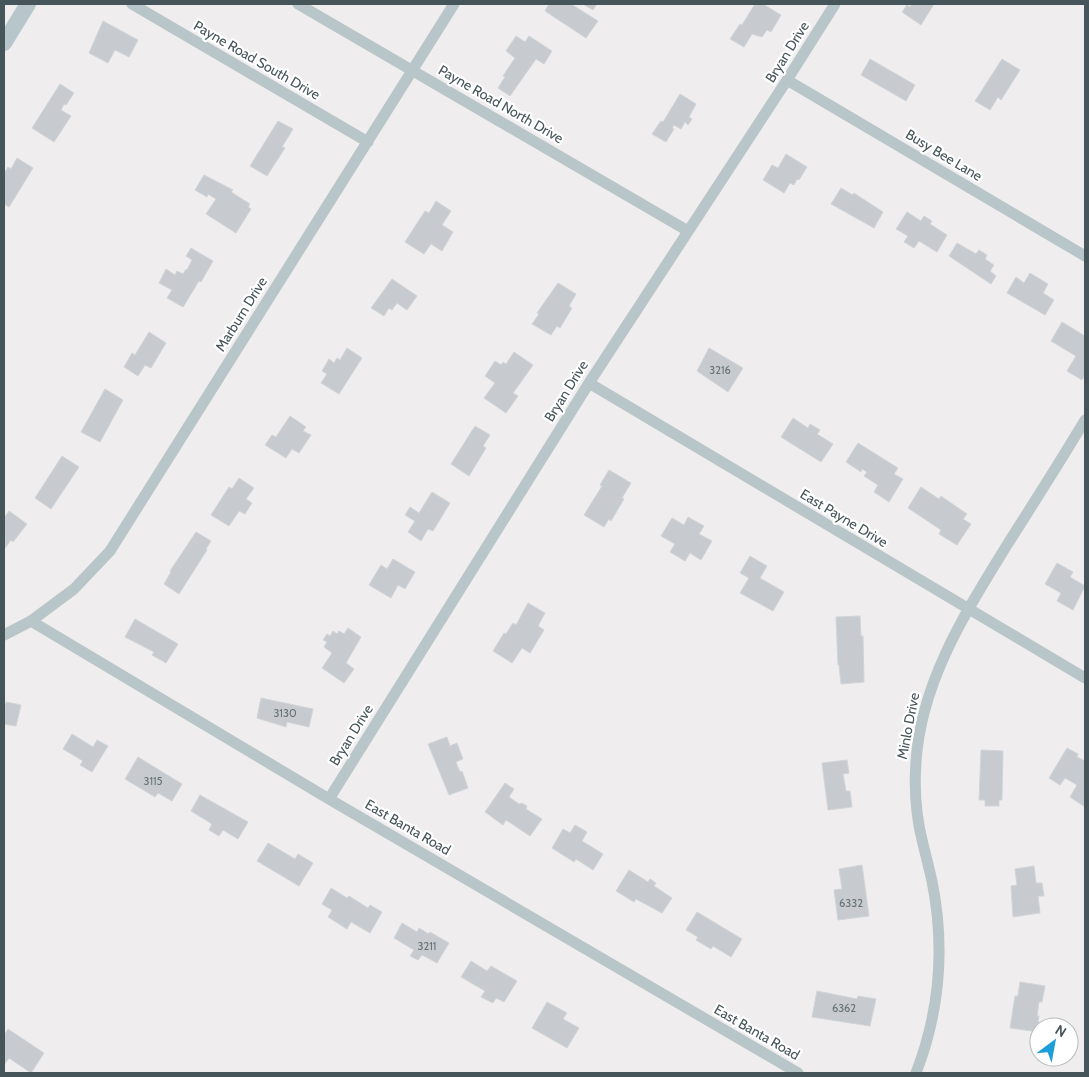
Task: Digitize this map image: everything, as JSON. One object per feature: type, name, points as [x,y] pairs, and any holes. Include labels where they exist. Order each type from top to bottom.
[{"type":"street","points":[[4,43],[28,4]]},
{"type":"street","name":"Payne Road South Drive","points":[[132,4],[368,142]]},
{"type":"street","name":"Payne Road North Drive","points":[[298,4],[688,231]]},
{"type":"street","name":"Marburn Drive","points":[[31,621],[74,589],[110,551],[454,4]]},
{"type":"street","name":"Bryan Drive","points":[[329,799],[589,383],[835,4]]},
{"type":"street","name":"Busy Bee Lane","points":[[787,80],[1085,256]]},
{"type":"street","name":"East Payne Drive","points":[[589,383],[1085,678]]},
{"type":"street","name":"Minlo Drive","points":[[916,1073],[932,1022],[940,958],[937,913],[919,824],[916,799],[917,748],[922,717],[934,680],[968,608],[1085,420]]},
{"type":"street","points":[[4,635],[31,621]]},
{"type":"street","name":"East Banta Road","points":[[31,621],[329,799],[798,1073]]},
{"type":"building","points":[[549,4],[571,4],[598,21],[586,38],[545,11]]},
{"type":"building","points":[[583,4],[597,4],[593,10]]},
{"type":"building","points":[[755,4],[763,4],[781,15],[771,32],[767,30],[762,37],[752,34],[744,47],[730,39],[740,24],[742,25]]},
{"type":"building","points":[[912,4],[934,4],[921,25],[902,12],[907,5],[910,7]]},
{"type":"building","points":[[103,21],[138,40],[129,57],[115,50],[108,63],[89,53]]},
{"type":"building","points":[[516,36],[525,42],[529,36],[552,51],[544,64],[536,59],[510,96],[498,88],[505,77],[503,76],[515,58],[506,51]]},
{"type":"building","points":[[870,59],[915,85],[906,101],[861,75]]},
{"type":"building","points":[[1002,59],[1020,70],[1001,100],[998,97],[990,110],[975,101]]},
{"type":"building","points":[[60,84],[74,93],[61,110],[71,116],[54,142],[32,128]]},
{"type":"building","points":[[680,94],[696,104],[689,117],[692,119],[688,125],[685,122],[681,129],[674,125],[672,128],[674,129],[666,142],[652,134],[661,121],[663,122]]},
{"type":"building","points":[[278,121],[293,129],[282,147],[285,148],[267,176],[250,166]]},
{"type":"building","points":[[786,154],[807,167],[799,180],[797,179],[794,185],[790,183],[784,193],[763,180],[772,165],[778,168]]},
{"type":"building","points":[[17,158],[33,168],[9,207],[4,204],[4,174],[8,167],[11,169]]},
{"type":"building","points":[[204,175],[233,190],[231,192],[250,204],[248,207],[251,209],[236,233],[206,214],[216,199],[208,194],[207,197],[195,190]]},
{"type":"building","points":[[841,188],[853,195],[854,193],[883,212],[874,228],[831,204]]},
{"type":"building","points":[[436,201],[451,211],[442,225],[453,232],[442,251],[431,244],[424,254],[405,242],[425,211],[429,213]]},
{"type":"building","points":[[907,212],[921,221],[924,216],[932,221],[930,224],[947,235],[937,252],[919,241],[914,248],[904,242],[908,236],[896,229]]},
{"type":"building","points":[[957,243],[976,254],[979,250],[987,255],[985,259],[994,265],[990,271],[996,276],[991,284],[949,256]]},
{"type":"building","points":[[191,248],[213,261],[183,307],[167,298],[172,290],[159,283],[166,269],[175,275],[177,271],[183,274],[187,270],[192,260],[186,256]]},
{"type":"building","points":[[1030,273],[1048,284],[1043,293],[1054,300],[1045,315],[1007,293],[1016,277],[1024,283]]},
{"type":"building","points":[[392,279],[417,296],[407,310],[397,303],[392,310],[389,308],[384,316],[371,308]]},
{"type":"building","points":[[558,283],[576,294],[569,306],[572,308],[560,328],[557,326],[551,335],[532,324],[539,314],[537,313]]},
{"type":"building","points":[[1062,322],[1085,336],[1085,375],[1082,380],[1067,371],[1076,356],[1051,341]]},
{"type":"building","points":[[149,332],[166,343],[151,368],[145,365],[138,376],[124,367],[132,353],[135,355]]},
{"type":"building","points":[[347,348],[362,358],[339,394],[321,383],[327,374],[322,371],[329,359],[334,363],[337,358],[340,360]]},
{"type":"building","points":[[709,348],[743,368],[728,392],[697,371]]},
{"type":"building","points":[[514,352],[533,365],[513,393],[518,396],[506,413],[484,398],[495,383],[485,376],[495,361],[501,365],[503,362],[506,364]]},
{"type":"building","points":[[105,389],[123,400],[100,442],[81,432]]},
{"type":"building","points":[[290,416],[306,427],[303,431],[311,435],[299,453],[292,449],[286,458],[265,445],[272,435],[276,437]]},
{"type":"building","points":[[793,418],[808,428],[810,424],[820,430],[817,434],[833,444],[821,462],[781,437]]},
{"type":"building","points":[[475,426],[490,435],[483,446],[486,448],[469,476],[451,464]]},
{"type":"building","points":[[858,443],[898,468],[894,474],[903,479],[889,502],[874,492],[878,485],[864,476],[867,472],[862,469],[861,472],[846,462]]},
{"type":"building","points":[[62,456],[79,467],[51,509],[35,498]]},
{"type":"building","points":[[609,470],[631,483],[611,521],[609,519],[604,527],[584,515],[602,486],[600,485]]},
{"type":"building","points":[[239,478],[254,488],[246,499],[252,503],[245,514],[239,511],[229,526],[211,515],[229,487],[232,489]]},
{"type":"building","points":[[921,487],[939,499],[941,496],[967,514],[963,519],[971,524],[957,545],[939,534],[941,530],[908,508]]},
{"type":"building","points":[[432,492],[450,503],[433,531],[428,529],[421,541],[408,532],[415,521],[405,515],[410,507],[419,513]]},
{"type":"building","points":[[9,511],[27,524],[13,542],[11,540],[5,548],[4,518]]},
{"type":"building","points":[[688,517],[704,526],[699,534],[712,541],[701,560],[690,553],[685,561],[670,552],[675,544],[661,536],[672,518],[684,525]]},
{"type":"building","points":[[196,532],[211,541],[179,594],[164,584],[170,571]]},
{"type":"building","points":[[750,556],[767,566],[760,578],[784,592],[773,611],[740,593],[749,578],[740,573]]},
{"type":"building","points":[[393,559],[415,572],[405,589],[398,585],[391,598],[369,585],[381,565],[387,569]]},
{"type":"building","points":[[1057,563],[1073,572],[1070,577],[1085,586],[1073,610],[1057,601],[1061,593],[1045,584]]},
{"type":"building","points":[[528,603],[545,613],[538,626],[544,630],[530,653],[522,648],[512,663],[493,651],[504,633],[506,634],[513,623],[516,625]]},
{"type":"building","points":[[860,616],[861,636],[863,636],[864,682],[841,684],[838,665],[836,617]]},
{"type":"building","points":[[135,619],[178,644],[166,663],[152,655],[154,652],[125,637]]},
{"type":"building","points":[[348,628],[361,637],[346,663],[354,669],[344,683],[322,668],[332,653],[324,647],[327,642],[323,640],[327,634],[330,636],[333,631],[337,634],[339,631],[344,634]]},
{"type":"building","points":[[261,698],[313,709],[309,727],[287,722],[286,727],[257,718]]},
{"type":"building","points":[[6,702],[21,705],[16,726],[4,724],[4,704]]},
{"type":"building","points":[[72,734],[93,747],[97,740],[108,746],[92,772],[80,765],[83,761],[63,749]]},
{"type":"building","points":[[447,737],[450,746],[457,743],[463,759],[456,762],[460,772],[462,771],[468,788],[449,795],[428,744]]},
{"type":"building","points":[[1067,748],[1078,754],[1077,757],[1085,761],[1085,807],[1070,797],[1077,785],[1065,778],[1060,785],[1049,778]]},
{"type":"building","points":[[981,750],[1003,751],[1002,800],[999,800],[999,806],[985,806],[985,800],[979,800]]},
{"type":"building","points":[[138,757],[182,784],[172,801],[158,793],[155,797],[125,779]]},
{"type":"building","points":[[847,760],[849,773],[843,774],[846,791],[850,791],[852,807],[828,810],[822,763]]},
{"type":"building","points":[[505,783],[514,789],[509,797],[519,804],[522,803],[527,806],[526,809],[542,819],[530,836],[506,820],[503,825],[485,812]]},
{"type":"building","points":[[200,795],[248,822],[238,839],[223,830],[219,836],[209,830],[212,824],[191,811]]},
{"type":"building","points":[[575,825],[587,832],[582,841],[603,854],[593,870],[576,859],[574,862],[552,848],[563,829],[570,833]]},
{"type":"building","points":[[268,843],[295,859],[298,854],[313,863],[299,886],[257,861]]},
{"type":"building","points":[[862,865],[869,916],[838,920],[834,890],[842,889],[839,869]]},
{"type":"building","points":[[1034,866],[1036,883],[1042,883],[1044,896],[1038,896],[1040,913],[1013,917],[1011,886],[1017,885],[1015,869]]},
{"type":"building","points":[[629,870],[648,882],[650,879],[656,883],[654,886],[672,898],[662,913],[636,899],[634,902],[616,891]]},
{"type":"building","points":[[331,888],[347,898],[349,896],[368,908],[370,905],[382,912],[370,933],[351,922],[347,929],[328,917],[332,910],[322,904]]},
{"type":"building","points":[[697,912],[742,939],[731,957],[713,946],[711,949],[696,940],[698,937],[686,930]]},
{"type":"building","points":[[402,923],[417,932],[419,928],[429,934],[430,932],[449,943],[437,963],[422,955],[418,960],[410,956],[414,950],[394,938]]},
{"type":"building","points":[[471,961],[487,971],[491,966],[517,981],[504,1002],[496,998],[493,1003],[481,997],[485,991],[461,977]]},
{"type":"building","points":[[1020,982],[1045,986],[1042,1002],[1039,1002],[1037,1016],[1039,1017],[1029,1017],[1029,1031],[1010,1028],[1015,996],[1018,996]]},
{"type":"building","points":[[817,991],[857,999],[858,996],[876,999],[870,1026],[812,1017]]},
{"type":"building","points":[[547,1002],[567,1013],[563,1019],[579,1028],[567,1048],[532,1028]]},
{"type":"building","points":[[8,1029],[44,1053],[31,1073],[9,1058],[4,1065],[4,1035]]}]
